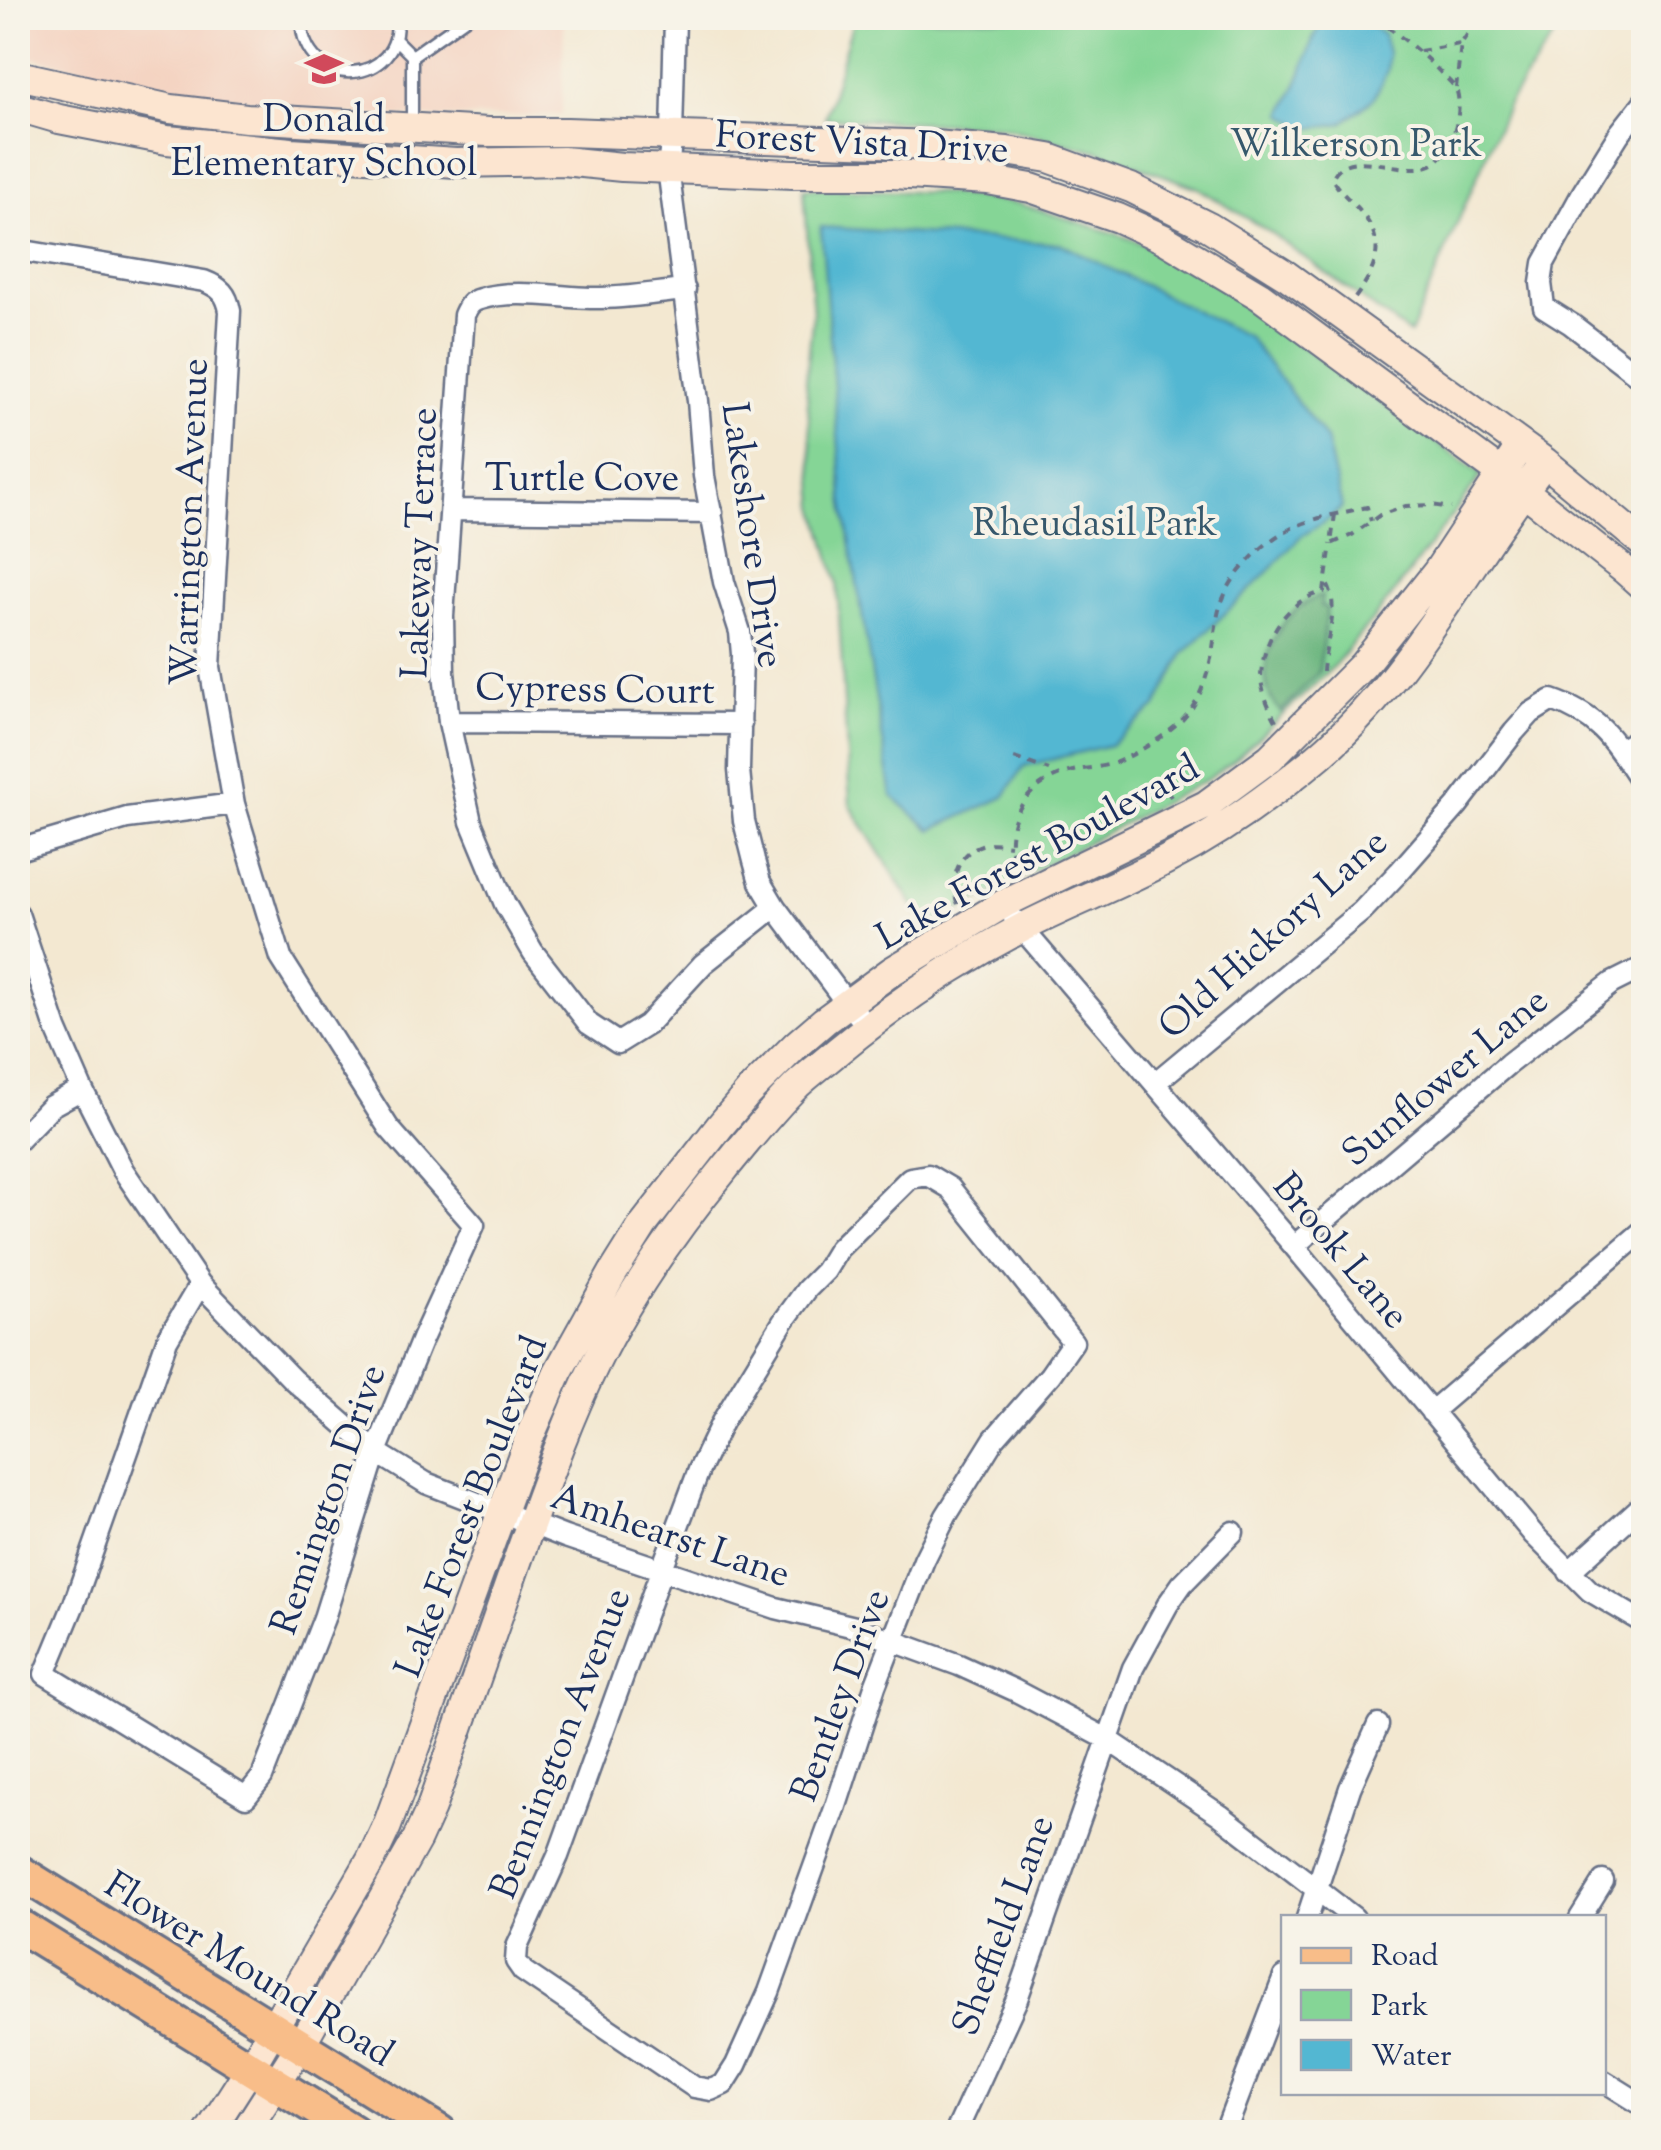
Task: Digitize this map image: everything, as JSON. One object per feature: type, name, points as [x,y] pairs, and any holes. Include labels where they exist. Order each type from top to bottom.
[{"type":"main road","name":"Flower Mound Road","points":[[18,1872],[440,2132]]},
{"type":"main road","points":[[18,1925],[354,2132]]},
{"type":"street","name":"Lakeshore Drive","points":[[675,18],[668,168],[704,476],[724,582],[740,632],[739,770],[744,820],[760,882],[775,907],[868,1026]]},
{"type":"street","name":"Forest Vista Drive","points":[[18,75],[171,109],[246,118],[488,132],[934,145],[1049,158],[1130,188],[1240,246],[1338,310],[1533,453],[1644,544]]},
{"type":"street","points":[[1644,102],[1582,192],[1544,263],[1541,283],[1544,307],[1644,380]]},
{"type":"street","name":"Forest Vista Drive","points":[[18,107],[167,140],[410,160],[563,161],[794,174],[893,174],[988,180],[1031,188],[1164,238],[1260,296],[1512,483],[1644,587]]},
{"type":"street","points":[[410,160],[412,128]]},
{"type":"street","name":"Warrington Avenue","points":[[18,250],[204,281],[223,291],[228,300],[210,667],[234,804],[281,958],[388,1128],[474,1225]]},
{"type":"street","name":"Lakeway Terrace","points":[[685,290],[591,298],[492,296],[476,299],[464,314],[443,616],[449,722],[471,822],[505,904],[533,952],[589,1024],[605,1037],[618,1042],[647,1026],[703,964],[775,907]]},
{"type":"street","name":"Lake Forest Boulevard","points":[[286,2037],[387,1826],[558,1372],[643,1225],[688,1166],[748,1093],[796,1046],[918,954],[1004,903],[1206,805],[1270,758],[1362,665],[1533,453]]},
{"type":"street","name":"Lake Forest Boulevard","points":[[245,2132],[263,2076],[394,1882],[431,1808],[556,1454],[597,1360],[668,1242],[749,1138],[798,1084],[868,1026],[954,966],[1020,928],[1202,840],[1307,766],[1367,710],[1430,628],[1512,483]]},
{"type":"street","name":"Turtle Cove","points":[[452,510],[712,513]]},
{"type":"street","name":"Old Hickory Lane","points":[[1156,1082],[1362,911],[1531,714],[1552,700],[1577,709],[1600,726],[1620,750]]},
{"type":"street","name":"Cypress Court","points":[[449,722],[741,724]]},
{"type":"street","points":[[1644,736],[1620,750],[1644,786]]},
{"type":"street","points":[[18,850],[127,818],[234,804]]},
{"type":"street","name":"Brook Lane","points":[[1004,903],[1020,928],[1156,1082],[1534,1534],[1590,1592],[1644,1623]]},
{"type":"street","name":"Amhearst Lane","points":[[18,914],[56,1030],[123,1170],[200,1284],[292,1379],[376,1452],[426,1483],[531,1524],[776,1608],[854,1627],[959,1665],[1014,1690],[1107,1740],[1220,1814],[1350,1915]]},
{"type":"street","name":"Sunflower Lane","points":[[1294,1246],[1508,1064],[1612,983],[1644,968]]},
{"type":"street","points":[[18,1140],[51,1106],[82,1089]]},
{"type":"street","name":"Bennington Avenue","points":[[711,2090],[694,2087],[523,1971],[516,1961],[517,1947],[558,1856],[661,1571],[722,1422],[784,1322],[839,1248],[910,1178],[928,1175],[950,1188],[1073,1342]]},
{"type":"street","name":"Remington Drive","points":[[200,1284],[168,1340],[74,1604],[45,1674],[246,1796],[262,1777],[324,1618],[376,1452],[474,1225]]},
{"type":"street","points":[[1431,1412],[1644,1230]]},
{"type":"street","name":"Bentley Drive","points":[[711,2090],[724,2084],[736,2065],[770,1992],[924,1560],[946,1516],[994,1440],[1073,1342]]},
{"type":"street","points":[[1569,1572],[1644,1504]]},
{"type":"street","name":"Sheffield Lane","points":[[956,2132],[1017,1999],[1133,1668],[1182,1584],[1233,1532]]},
{"type":"street","points":[[1308,1915],[1350,1788],[1378,1725]]},
{"type":"street","points":[[1582,1915],[1603,1882]]},
{"type":"street","points":[[1227,2132],[1281,1985]]},
{"type":"street","name":"Lake Forest Boulevard","points":[[209,2132],[263,2076]]},
{"type":"street","points":[[1606,2082],[1644,2106]]},
{"type":"lane","points":[[301,18],[306,48],[316,60],[344,72],[359,72],[385,56],[395,39],[396,18]]},
{"type":"lane","points":[[412,56],[466,18]]},
{"type":"lane","points":[[395,39],[412,56],[412,128]]},
{"type":"path","points":[[1376,18],[1420,51],[1456,88]]},
{"type":"path","points":[[1352,302],[1370,276],[1378,252],[1373,230],[1338,189],[1332,179],[1334,173],[1340,166],[1357,161],[1410,168],[1432,166],[1442,156],[1454,136],[1461,44],[1478,18]]},
{"type":"path","points":[[1420,51],[1461,44]]},
{"type":"path","points":[[1331,544],[1380,515],[1406,506],[1455,509]]},
{"type":"path","points":[[1017,873],[1010,845],[1015,818],[1031,792],[1069,772],[1120,760],[1177,726],[1187,715],[1202,692],[1220,608],[1236,574],[1264,543],[1294,526],[1367,507],[1372,521]]},
{"type":"path","points":[[1276,721],[1260,679],[1268,642],[1285,614],[1312,595],[1324,592],[1335,514]]},
{"type":"path","points":[[1323,676],[1334,605],[1326,582]]},
{"type":"path","points":[[1014,758],[1048,770]]},
{"type":"path","points":[[1160,780],[1171,797]]},
{"type":"path","points":[[959,906],[954,878],[967,855],[987,843],[1010,845]]},
{"type":"shaded area","name":"Donald Elementary School","points":[[18,18],[564,18],[562,115],[441,118],[349,114],[227,97],[18,54]]},
{"type":"green space","name":"Wilkerson Park","points":[[854,18],[1566,18],[1508,104],[1410,334],[1271,233],[1198,188],[1097,151],[998,126],[825,118]]},
{"type":"green space","name":"Rheudasil Park","points":[[804,188],[941,193],[1017,203],[1177,256],[1482,475],[1333,667],[1236,759],[1208,779],[927,927],[850,805],[837,581],[816,507],[806,380],[813,313]]},
{"type":"green space","points":[[1322,596],[1321,606],[1327,608],[1319,672],[1281,712],[1266,681],[1272,645],[1292,614]]},
{"type":"water","points":[[1331,18],[1361,18],[1383,35],[1387,71],[1374,98],[1342,123],[1307,129],[1283,114],[1315,35]]},
{"type":"water","name":"Rheudasil Park","points":[[821,227],[1061,244],[1248,337],[1326,439],[1342,507],[1300,537],[1184,653],[1156,707],[1110,745],[1024,766],[1004,797],[931,830],[892,796],[843,498]]},
{"type":"place","name":"Donald Elementary School","points":[[324,69]]}]
